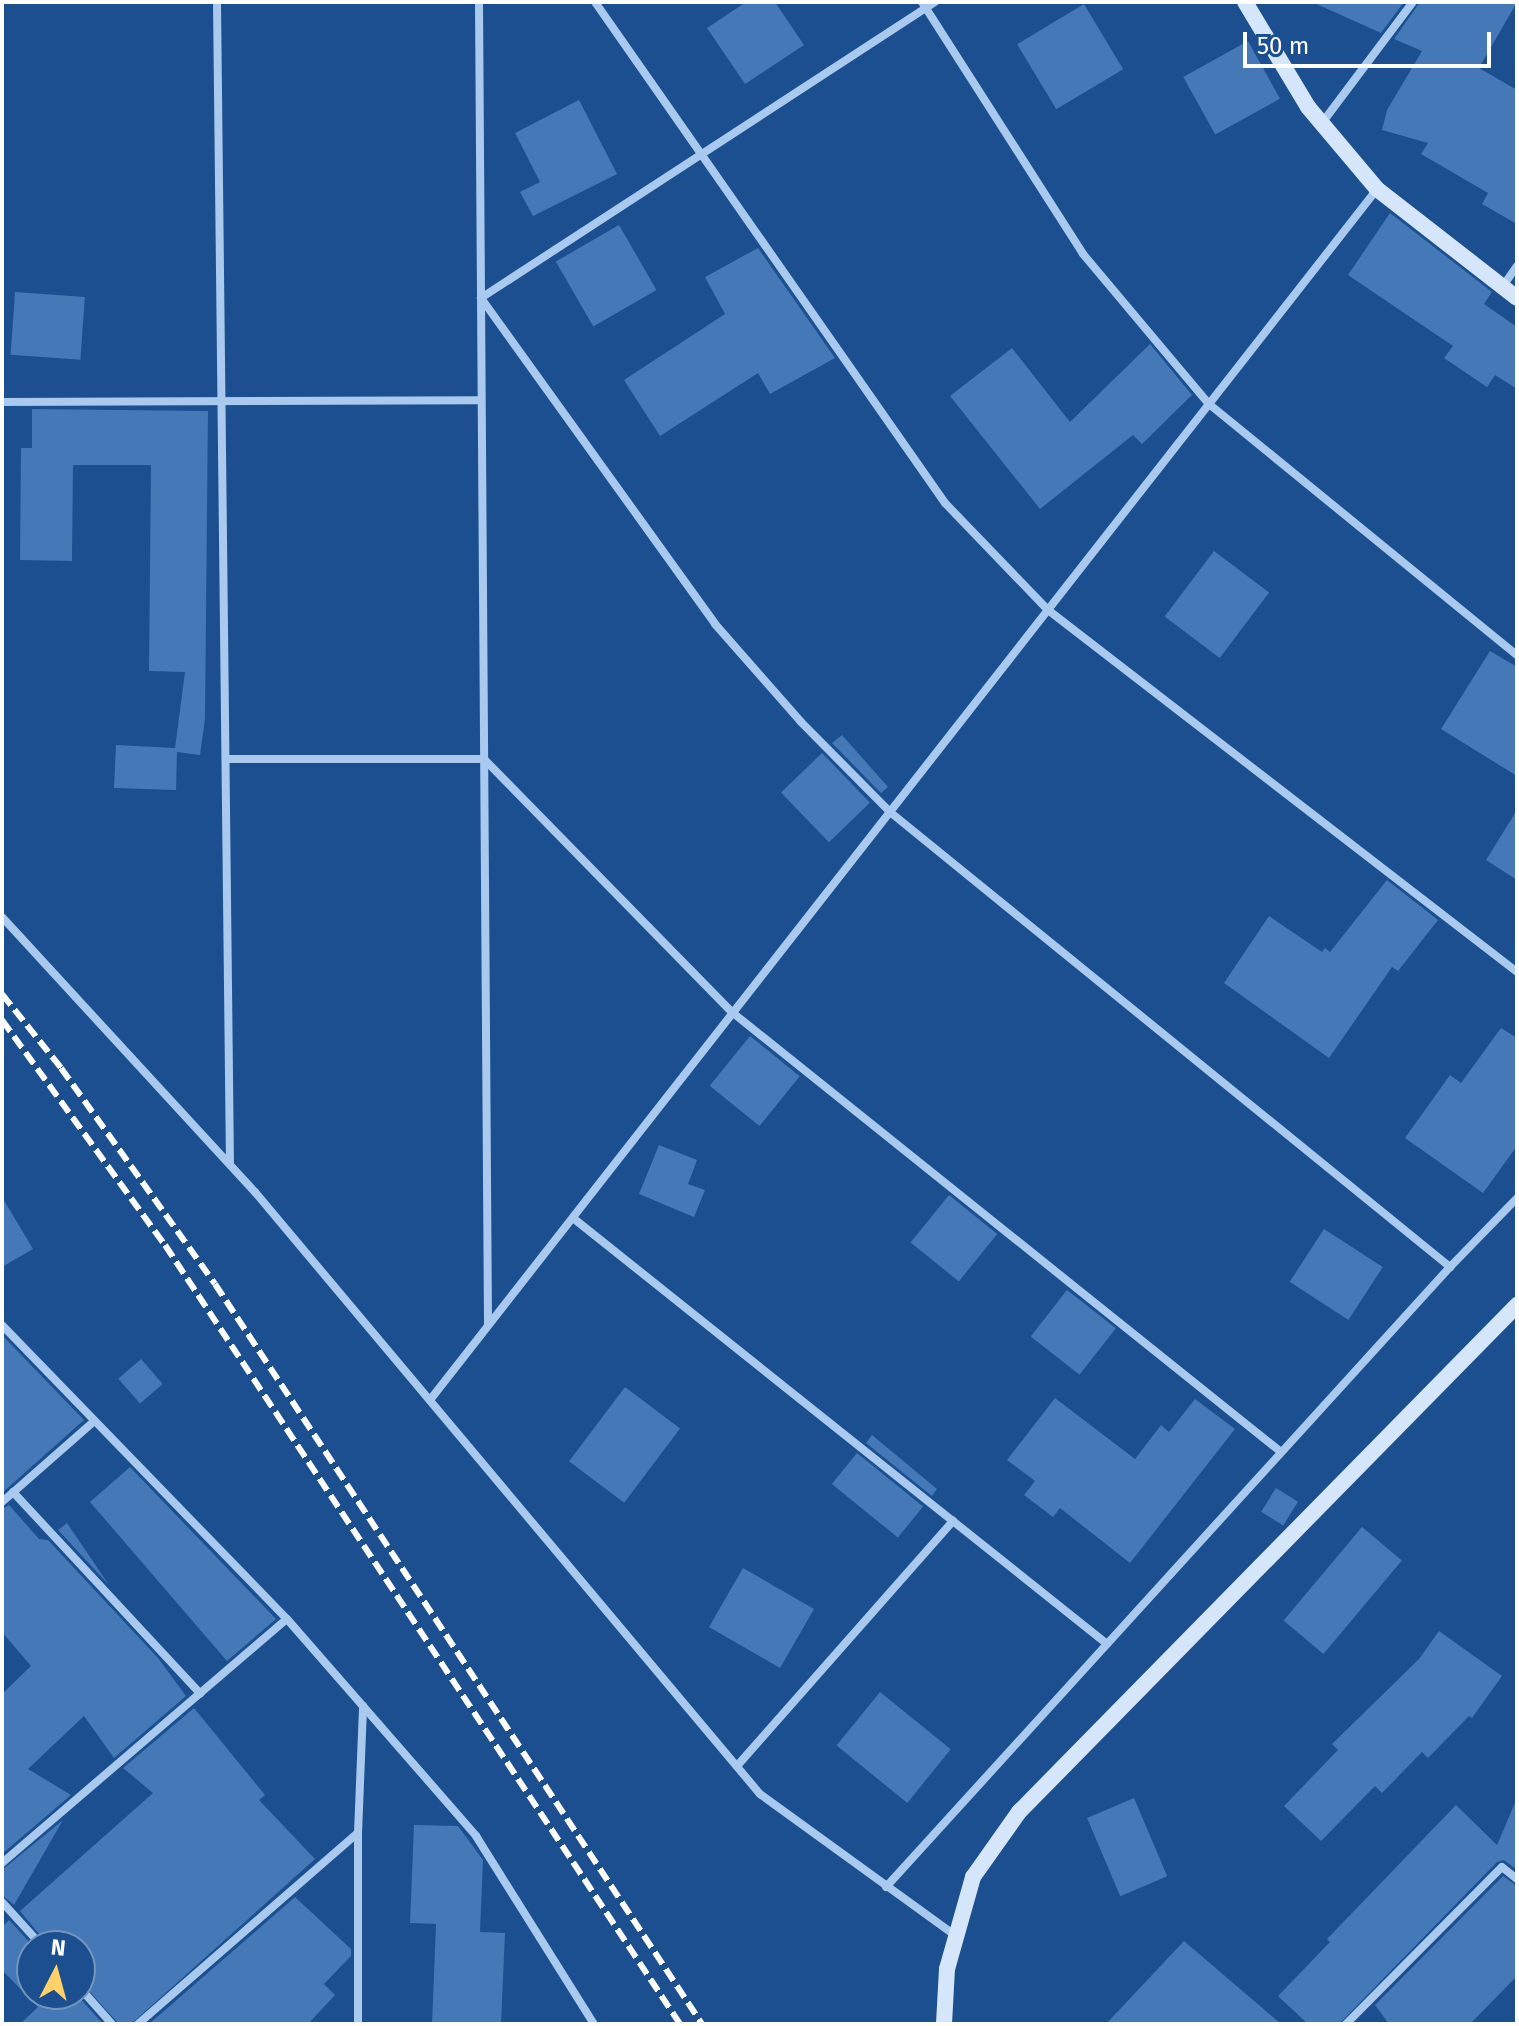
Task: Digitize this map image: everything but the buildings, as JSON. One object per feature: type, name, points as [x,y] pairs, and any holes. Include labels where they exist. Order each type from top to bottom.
[{"type":"street","points":[[217,2],[230,1165]]},
{"type":"street","points":[[479,2],[488,1326]]},
{"type":"street","points":[[595,2],[945,503],[1048,610],[1517,972]]},
{"type":"street","points":[[481,298],[924,5],[935,2]]},
{"type":"street","points":[[1245,2],[1322,123],[1377,189],[1517,298]]},
{"type":"street","points":[[1322,123],[1413,2]]},
{"type":"street","points":[[924,5],[1083,254],[1209,404],[1517,655]]},
{"type":"street","points":[[430,1400],[1377,189]]},
{"type":"street","points":[[1503,286],[1517,266]]},
{"type":"street","points":[[481,298],[715,624],[801,722],[890,812],[1450,1267]]},
{"type":"street","points":[[2,402],[481,400]]},
{"type":"street","points":[[226,759],[484,759],[733,1013],[1281,1452]]},
{"type":"street","points":[[2,917],[230,1165],[760,1794],[956,1936]]},
{"type":"street","points":[[886,1887],[1450,1267],[1517,1198]]},
{"type":"street","points":[[573,1218],[1107,1644]]},
{"type":"street","points":[[944,2024],[947,1969],[973,1877],[1019,1812],[1517,1305]]},
{"type":"street","points":[[2,1325],[287,1619],[476,1836],[594,2024]]},
{"type":"street","points":[[2,1502],[93,1422]]},
{"type":"street","points":[[13,1492],[200,1693]]},
{"type":"street","points":[[737,1766],[953,1521]]},
{"type":"street","points":[[2,1863],[287,1619]]},
{"type":"street","points":[[358,2024],[358,1833],[363,1706]]},
{"type":"street","points":[[138,2024],[358,1833]]},
{"type":"street","points":[[1346,2024],[1502,1867],[1517,1879]]},
{"type":"street","points":[[2,1902],[27,1930]]},
{"type":"street","points":[[96,2006],[112,2024]]},
{"type":"railway","points":[[2,994],[61,1068],[215,1284],[702,2024]]},
{"type":"railway","points":[[2,1020],[165,1245],[680,2024]]}]
